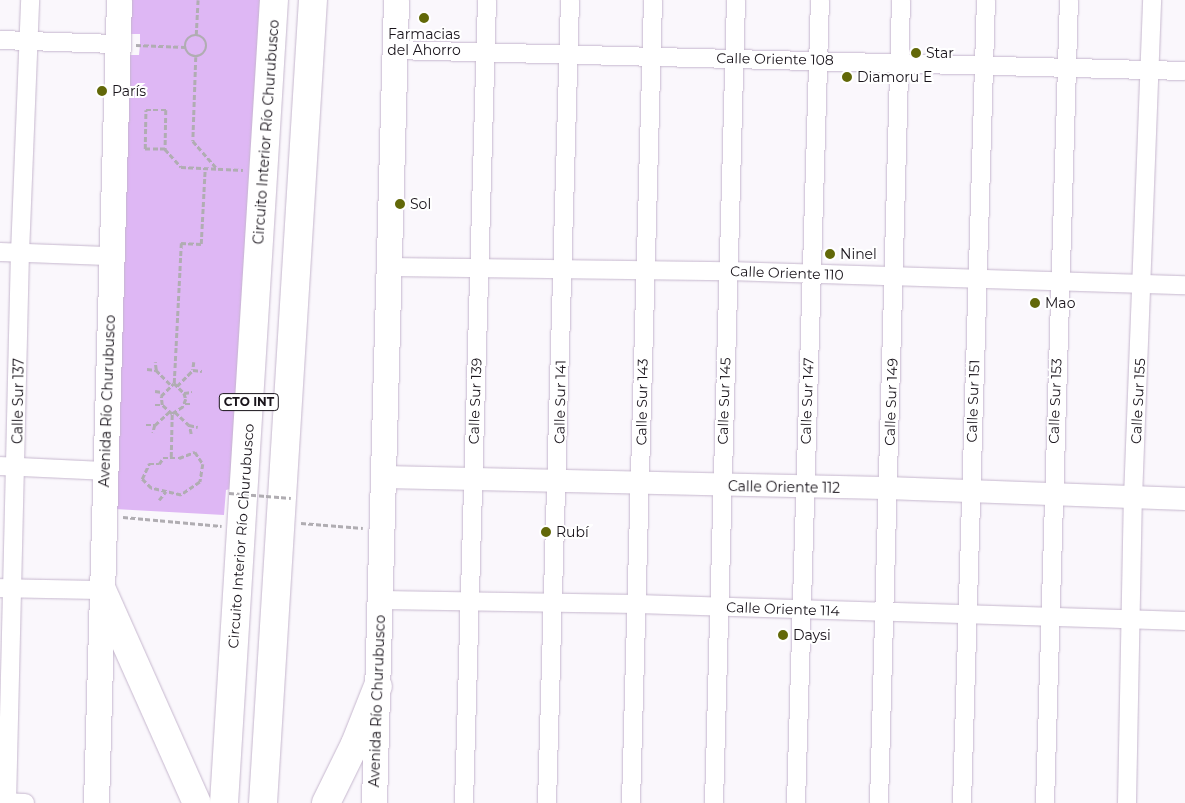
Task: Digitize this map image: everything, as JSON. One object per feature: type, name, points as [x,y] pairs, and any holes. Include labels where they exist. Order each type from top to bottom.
[{"type":"highway","name":"Circuito Interior Río Churubusco","points":[[224,803],[274,0]]},
{"type":"highway","name":"CTO INT","points":[[263,803],[313,0]]},
{"type":"highway","points":[[102,590],[197,803]]},
{"type":"highway","points":[[326,803],[355,744],[378,686]]},
{"type":"main road","name":"Avenida Río Churubusco","points":[[96,803],[111,256],[129,44],[118,0]]},
{"type":"main road","name":"Avenida Río Churubusco","points":[[374,803],[396,0]]},
{"type":"street","name":"Calle Sur 137","points":[[10,802],[7,588],[8,466],[20,253],[30,0]]},
{"type":"street","name":"Calle Sur 139","points":[[464,803],[486,0]]},
{"type":"street","name":"Calle Sur 141","points":[[547,803],[558,482],[570,0]]},
{"type":"street","name":"Calle Sur 143","points":[[630,803],[638,604],[653,0]]},
{"type":"street","name":"Calle Sur 145","points":[[714,803],[721,486],[736,0]]},
{"type":"street","name":"Calle Sur 147","points":[[796,803],[804,609],[804,487],[820,0]]},
{"type":"street","name":"Calle Sur 149","points":[[879,803],[887,488],[896,276],[901,0]]},
{"type":"street","name":"Calle Sur 151","points":[[962,803],[986,0]]},
{"type":"street","name":"Calle Sur 153","points":[[1045,803],[1051,617],[1052,495],[1060,282],[1065,67],[1069,0]]},
{"type":"street","name":"Calle Sur 155","points":[[1127,803],[1133,498],[1143,284],[1152,0]]},
{"type":"street","points":[[0,40],[129,44]]},
{"type":"street","name":"Calle Oriente 108","points":[[394,50],[651,55],[1185,71]]},
{"type":"street","points":[[0,252],[111,256]]},
{"type":"street","name":"Calle Oriente 110","points":[[389,267],[646,269],[1185,285]]},
{"type":"street","points":[[8,466],[105,471]]},
{"type":"street","name":"Calle Oriente 112","points":[[384,477],[721,486],[887,488],[970,493],[1185,499]]},
{"type":"street","points":[[7,588],[102,590]]},
{"type":"street","name":"Calle Oriente 114","points":[[380,600],[638,604],[1185,621]]},
{"type":"path","points":[[196,35],[198,0]]},
{"type":"path","points":[[196,35],[203,38],[207,47],[204,54],[196,58],[187,54],[185,46],[187,39],[196,35]]},
{"type":"path","points":[[129,44],[185,46]]},
{"type":"path","points":[[196,58],[193,142],[216,168]]},
{"type":"path","points":[[165,149],[145,148],[146,110],[166,110],[165,149],[181,167],[247,170]]},
{"type":"path","points":[[174,385],[181,243],[202,244],[205,168]]},
{"type":"path","points":[[155,362],[156,370]]},
{"type":"path","points":[[193,370],[194,362]]},
{"type":"path","points":[[147,369],[156,370],[184,393],[192,392]]},
{"type":"path","points":[[155,391],[162,392],[193,370],[202,370]]},
{"type":"path","points":[[162,392],[162,405]]},
{"type":"path","points":[[184,393],[185,404]]},
{"type":"path","points":[[146,425],[155,425],[185,404],[192,404]]},
{"type":"path","points":[[155,405],[162,405],[189,425],[198,428]]},
{"type":"path","points":[[171,457],[172,413]]},
{"type":"path","points":[[153,433],[155,425]]},
{"type":"path","points":[[189,425],[191,434]]},
{"type":"path","points":[[195,452],[203,464],[198,485],[181,495],[166,491],[148,486],[141,477],[149,464],[160,464],[163,458],[195,452]]},
{"type":"path","points":[[159,500],[166,491]]},
{"type":"path","points":[[229,492],[290,498],[290,506]]},
{"type":"path","points":[[104,516],[227,527]]},
{"type":"path","points":[[298,523],[382,530]]},
{"type":"shaded area","points":[[128,0],[261,0],[230,489],[226,490],[224,515],[114,509],[126,55],[139,55],[140,45],[140,34],[127,34]]},
{"type":"place","name":"Farmacias del Ahorro","points":[[424,18]]},
{"type":"place","name":"Star","points":[[916,53]]},
{"type":"place","name":"Diamoru E","points":[[847,77]]},
{"type":"place","name":"París","points":[[102,91]]},
{"type":"place","name":"Sol","points":[[400,204]]},
{"type":"place","name":"Ninel","points":[[830,254]]},
{"type":"place","name":"Mao","points":[[1035,303]]},
{"type":"place","name":"Rubí","points":[[546,532]]},
{"type":"place","name":"Daysi","points":[[783,635]]}]
